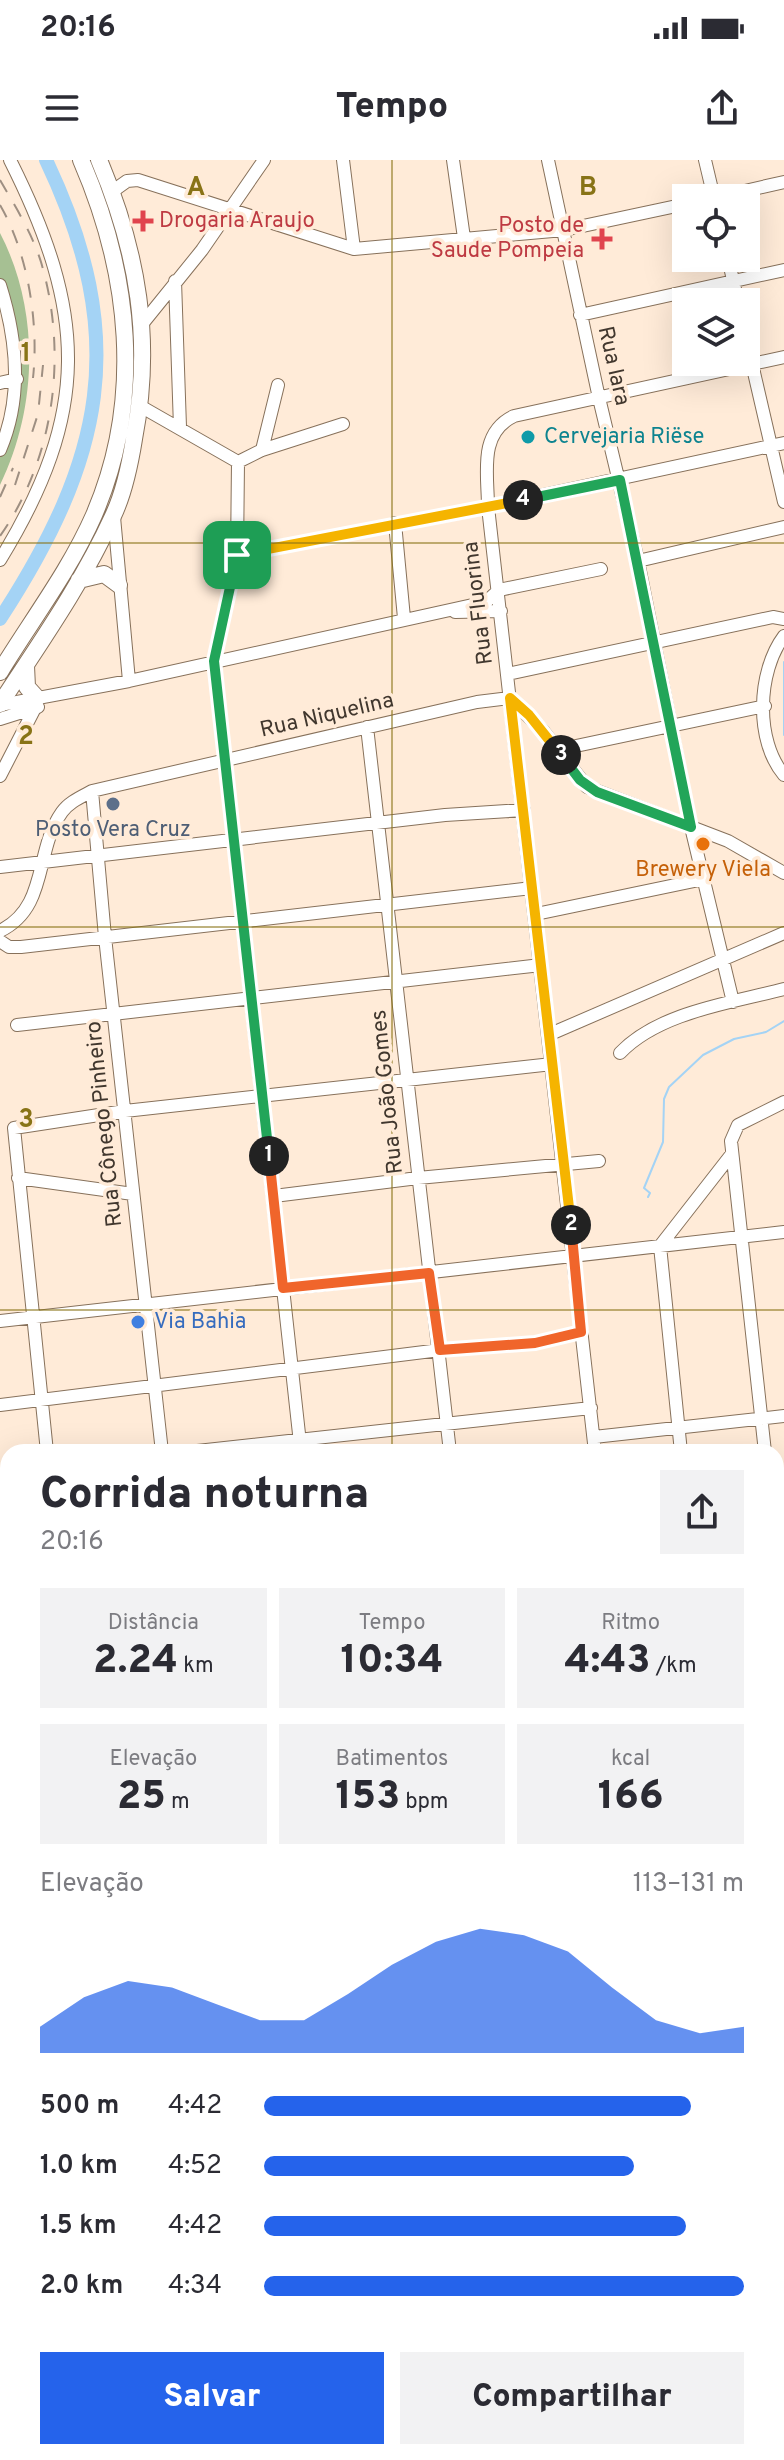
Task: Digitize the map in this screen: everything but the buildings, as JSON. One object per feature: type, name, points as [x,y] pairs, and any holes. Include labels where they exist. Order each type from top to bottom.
[{"type":"main road","points":[[0,672],[94,515],[111,463],[123,405],[123,294],[112,243],[81,160]]},
{"type":"main road","points":[[2,711],[79,580],[114,513],[131,456],[140,406],[143,323],[135,269],[113,191],[99,160]]},
{"type":"main road","points":[[111,463],[114,513]]},
{"type":"main road","points":[[79,580],[104,574],[119,585]]},
{"type":"main road","points":[[26,666],[27,687],[36,703]]},
{"type":"street","points":[[0,560],[47,472],[62,426],[70,345],[57,267],[10,160]]},
{"type":"street","points":[[143,323],[230,210],[264,160]]},
{"type":"street","points":[[343,160],[354,249]]},
{"type":"street","points":[[453,160],[464,238]]},
{"type":"street","name":"Rua Iara","points":[[548,160],[580,315],[638,561],[691,827],[733,1002]]},
{"type":"street","points":[[705,160],[711,184]]},
{"type":"street","points":[[113,191],[133,179],[354,249],[564,230],[672,207]]},
{"type":"street","points":[[760,187],[784,182]]},
{"type":"street","points":[[580,315],[784,270]]},
{"type":"street","points":[[731,272],[734,288]]},
{"type":"street","points":[[175,281],[180,427]]},
{"type":"street","points":[[0,285],[17,379],[10,424],[0,450]]},
{"type":"street","points":[[760,363],[784,357]]},
{"type":"street","points":[[599,398],[701,376]]},
{"type":"street","points":[[756,376],[778,445],[784,502]]},
{"type":"street","points":[[0,383],[17,379]]},
{"type":"street","points":[[262,450],[278,385]]},
{"type":"street","name":"Rua Fluorina","points":[[594,1444],[488,507],[488,443],[503,423],[525,413],[599,398]]},
{"type":"street","points":[[140,406],[238,462]]},
{"type":"street","points":[[238,462],[262,450],[343,424]]},
{"type":"street","points":[[237,555],[488,507],[778,445]]},
{"type":"street","points":[[238,462],[237,555],[214,661],[300,1444]]},
{"type":"street","points":[[114,513],[129,681]]},
{"type":"street","points":[[395,523],[404,618]]},
{"type":"street","points":[[638,561],[784,527]]},
{"type":"street","points":[[21,736],[2,711],[404,618],[486,602],[499,590],[601,569]]},
{"type":"street","points":[[448,611],[468,614],[501,611]]},
{"type":"street","points":[[508,674],[773,617],[784,619]]},
{"type":"street","points":[[784,636],[771,656],[765,706],[766,738],[772,757],[784,775]]},
{"type":"street","points":[[510,698],[557,750],[574,774],[597,792],[728,841],[784,873]]},
{"type":"street","name":"Rua Niquelina","points":[[0,931],[30,906],[60,815],[72,802],[92,791],[477,702],[510,698]]},
{"type":"street","points":[[0,776],[36,703]]},
{"type":"street","points":[[557,750],[765,706]]},
{"type":"street","name":"Rua João Gomes","points":[[367,727],[449,1444]]},
{"type":"street","name":"Rua Cônego Pinheiro","points":[[92,791],[105,937],[161,1444]]},
{"type":"street","points":[[0,867],[524,810]]},
{"type":"street","points":[[536,914],[704,879]]},
{"type":"street","points":[[0,941],[15,947],[532,888]]},
{"type":"street","points":[[548,1035],[784,933]]},
{"type":"street","points":[[17,1025],[397,984],[541,965]]},
{"type":"street","points":[[620,1053],[634,1038],[654,1027],[784,989]]},
{"type":"street","points":[[46,1444],[14,1128],[125,1111],[552,1064]]},
{"type":"street","points":[[764,1444],[731,1155],[735,1127],[784,1102]]},
{"type":"street","points":[[680,1444],[660,1246],[731,1155]]},
{"type":"street","points":[[274,1196],[418,1178],[599,1161]]},
{"type":"street","points":[[18,1178],[133,1194]]},
{"type":"street","points":[[0,1321],[784,1232]]},
{"type":"street","points":[[0,1405],[440,1350],[535,1343],[581,1332]]},
{"type":"street","points":[[247,1444],[591,1408]]},
{"type":"street","points":[[594,1437],[784,1416]]},
{"type":"green space","points":[[0,233],[22,294],[28,326],[29,359],[22,424],[0,485],[0,455],[12,428],[7,306],[0,279]]},
{"type":"waterway","points":[[0,619],[35,561],[63,505],[83,451],[94,397],[96,342],[89,285],[73,225],[46,160]]},
{"type":"waterway","points":[[784,662],[784,735]]},
{"type":"waterway","points":[[648,1197],[650,1193],[644,1188],[663,1142],[664,1099],[669,1087],[703,1055],[734,1039],[766,1032],[784,1021]]},
{"type":"railway","points":[[0,180],[28,230],[41,262],[54,332],[51,404],[44,439],[19,506],[0,536]]},
{"type":"railway","points":[[0,205],[18,245],[29,289],[33,312],[33,378]]},
{"type":"railway","points":[[15,485],[38,414],[43,365]]},
{"type":"railway","points":[[0,497],[13,468]]},
{"type":"place","name":"Drogaria Araujo","points":[[143,221]]},
{"type":"place","name":"Posto de Saude Pompeia","points":[[602,239]]},
{"type":"place","name":"Cervejaria Riëse","points":[[528,437]]},
{"type":"place","name":"Posto Vera Cruz","points":[[113,804]]},
{"type":"place","name":"Brewery Viela","points":[[703,844]]},
{"type":"place","name":"Via Bahia","points":[[138,1322]]},
{"type":"route","points":[[620,480],[691,827],[587,787],[544,732],[510,698],[565,1165],[581,1332],[535,1343],[440,1350],[429,1273],[283,1288],[214,661],[237,555],[620,480]]}]
